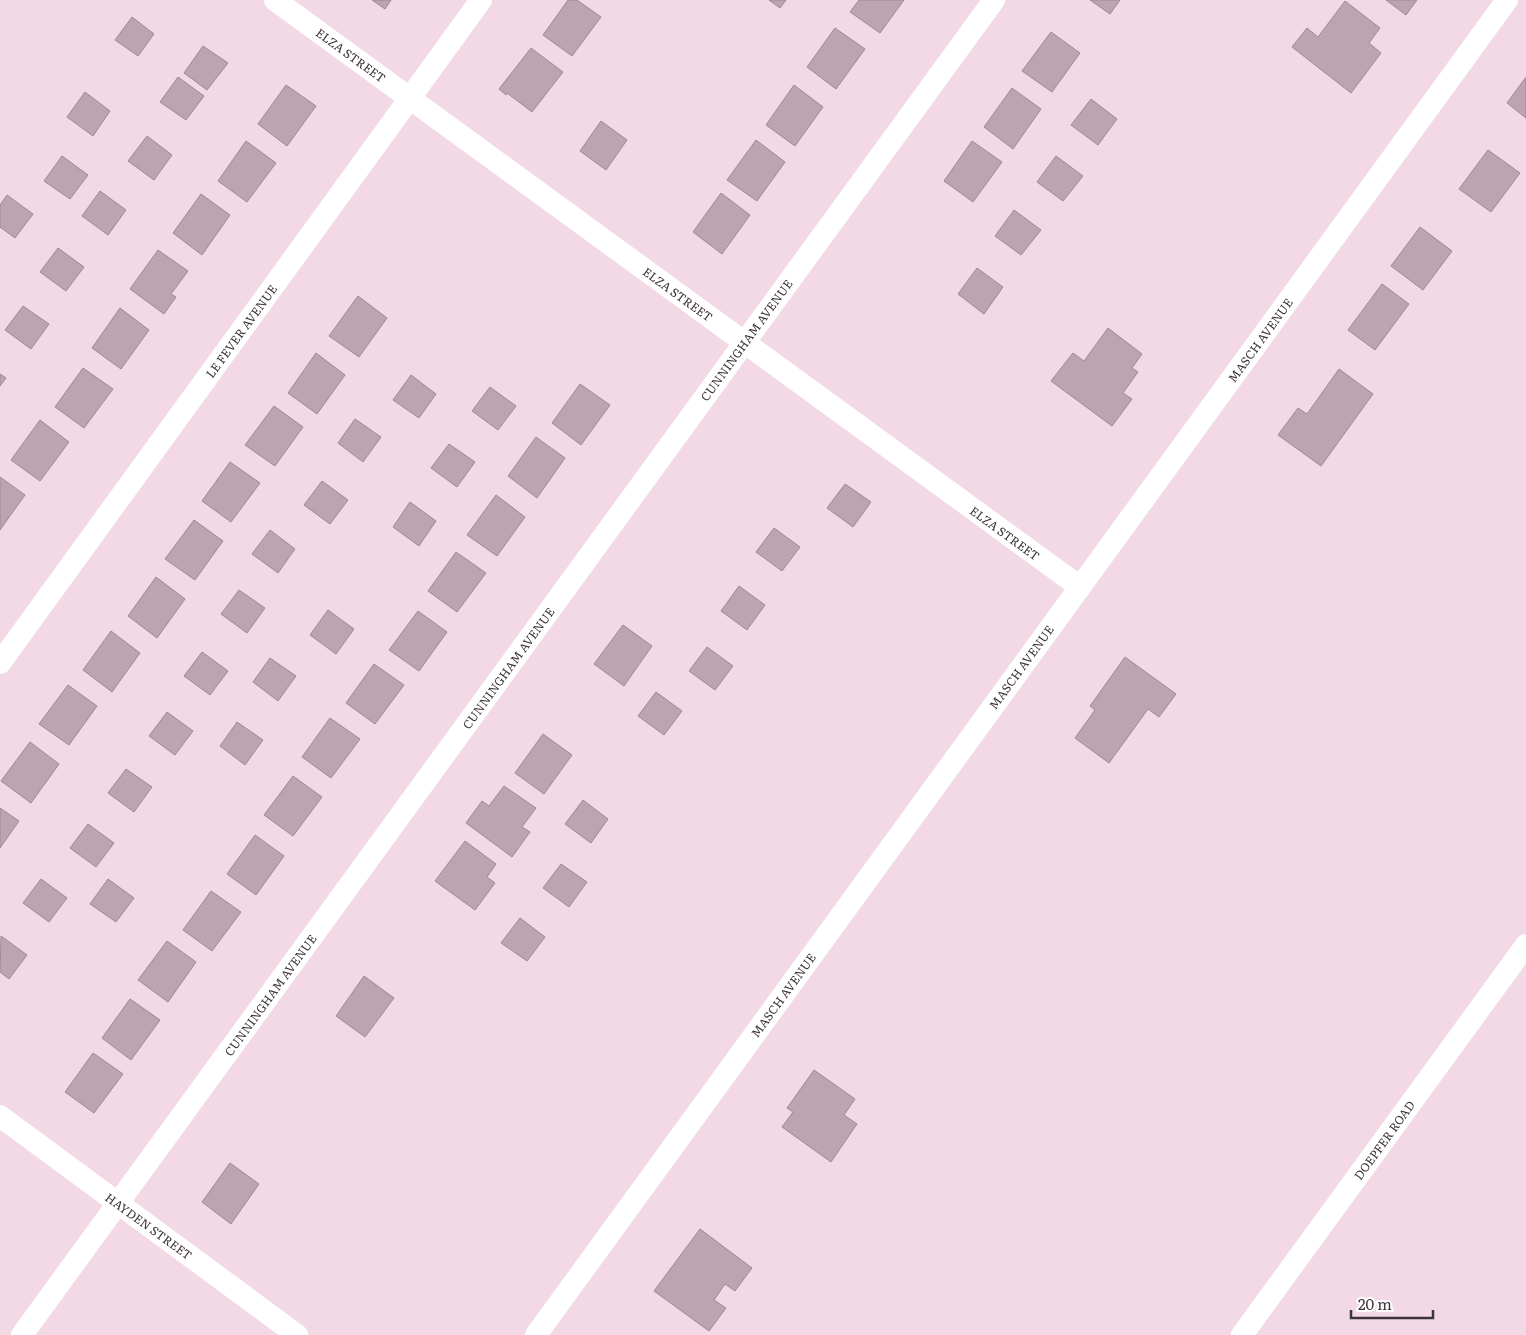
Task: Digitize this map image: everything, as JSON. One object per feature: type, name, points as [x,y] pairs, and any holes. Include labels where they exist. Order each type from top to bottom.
[{"type":"street","name":"ELZA STREET","points":[[275,0],[1080,587]]},
{"type":"street","name":"LE FEVER AVENUE","points":[[0,663],[481,0]]},
{"type":"street","name":"CUNNINGHAM AVENUE","points":[[22,1335],[994,0]]},
{"type":"street","name":"MASCH AVENUE","points":[[536,1335],[1507,0]]},
{"type":"street","name":"DOEPFER ROAD","points":[[1242,1335],[1526,945]]},
{"type":"street","name":"HAYDEN STREET","points":[[0,1116],[297,1335]]},
{"type":"building","points":[[372,0],[391,0],[385,9]]},
{"type":"building","points":[[568,0],[577,0],[601,17],[572,56],[543,35]]},
{"type":"building","points":[[769,0],[786,0],[780,8]]},
{"type":"building","points":[[859,0],[904,0],[880,33],[850,12]]},
{"type":"building","points":[[1090,0],[1120,0],[1110,14]]},
{"type":"building","points":[[1386,0],[1417,0],[1406,15]]},
{"type":"building","points":[[1345,1],[1380,28],[1369,43],[1381,53],[1351,93],[1292,47],[1307,28],[1318,37]]},
{"type":"building","points":[[132,17],[154,34],[138,56],[115,40]]},
{"type":"building","points":[[835,28],[865,49],[836,89],[807,67]]},
{"type":"building","points":[[1051,32],[1080,53],[1052,92],[1022,71]]},
{"type":"building","points":[[203,46],[228,63],[207,90],[184,73]]},
{"type":"building","points":[[531,48],[563,72],[532,112],[499,89]]},
{"type":"building","points":[[178,77],[204,96],[186,120],[160,102]]},
{"type":"building","points":[[1526,77],[1526,118],[1507,103]]},
{"type":"building","points":[[286,85],[316,106],[287,146],[258,124]]},
{"type":"building","points":[[794,85],[823,107],[795,146],[766,125]]},
{"type":"building","points":[[1012,88],[1041,109],[1013,149],[984,127]]},
{"type":"building","points":[[85,92],[110,111],[93,136],[67,117]]},
{"type":"building","points":[[1091,99],[1117,119],[1098,145],[1071,125]]},
{"type":"building","points":[[601,121],[627,140],[606,170],[580,151]]},
{"type":"building","points":[[147,136],[172,155],[154,180],[128,161]]},
{"type":"building","points":[[756,140],[785,162],[757,201],[727,180]]},
{"type":"building","points":[[246,141],[276,163],[247,202],[218,181]]},
{"type":"building","points":[[972,141],[1002,162],[973,202],[944,181]]},
{"type":"building","points":[[1488,150],[1520,173],[1491,212],[1459,189]]},
{"type":"building","points":[[62,156],[88,175],[70,199],[44,181]]},
{"type":"building","points":[[1056,156],[1083,176],[1063,201],[1037,182]]},
{"type":"building","points":[[100,191],[126,210],[108,235],[82,216]]},
{"type":"building","points":[[721,193],[750,215],[722,254],[693,232]]},
{"type":"building","points":[[201,194],[230,215],[202,255],[173,233]]},
{"type":"building","points":[[7,195],[33,214],[15,238],[0,227],[0,205]]},
{"type":"building","points":[[1014,210],[1041,230],[1021,255],[995,236]]},
{"type":"building","points":[[1420,227],[1452,251],[1423,290],[1391,266]]},
{"type":"building","points":[[58,248],[84,267],[66,291],[40,272]]},
{"type":"building","points":[[158,250],[188,271],[171,294],[176,297],[164,314],[130,289]]},
{"type":"building","points":[[977,268],[1003,287],[984,314],[958,294]]},
{"type":"building","points":[[1382,284],[1409,304],[1375,350],[1348,330]]},
{"type":"building","points":[[358,296],[387,318],[359,357],[329,336]]},
{"type":"building","points":[[23,306],[49,324],[31,349],[5,330]]},
{"type":"building","points":[[120,308],[149,330],[121,369],[92,348]]},
{"type":"building","points":[[1108,328],[1142,354],[1132,368],[1138,372],[1123,393],[1132,399],[1112,426],[1051,381],[1073,353],[1084,361]]},
{"type":"building","points":[[316,353],[345,375],[317,414],[288,393]]},
{"type":"building","points":[[83,368],[113,389],[84,428],[55,407]]},
{"type":"building","points":[[1339,369],[1373,394],[1321,466],[1278,435],[1298,408],[1307,414]]},
{"type":"building","points":[[0,374],[6,378],[0,386]]},
{"type":"building","points":[[411,375],[436,394],[419,418],[393,400]]},
{"type":"building","points":[[580,384],[610,405],[581,445],[552,423]]},
{"type":"building","points":[[490,387],[516,406],[498,430],[472,411]]},
{"type":"building","points":[[274,406],[303,427],[275,466],[245,445]]},
{"type":"building","points":[[355,419],[381,437],[363,462],[338,443]]},
{"type":"building","points":[[40,420],[69,442],[40,481],[11,460]]},
{"type":"building","points":[[536,437],[565,458],[537,498],[508,476]]},
{"type":"building","points":[[449,444],[475,462],[457,487],[431,468]]},
{"type":"building","points":[[230,462],[260,483],[231,522],[202,501]]},
{"type":"building","points":[[0,477],[25,495],[0,530]]},
{"type":"building","points":[[322,481],[348,500],[330,524],[304,505]]},
{"type":"building","points":[[845,484],[871,502],[853,527],[827,508]]},
{"type":"building","points":[[496,495],[525,517],[497,556],[467,535]]},
{"type":"building","points":[[410,502],[436,521],[419,546],[393,527]]},
{"type":"building","points":[[194,520],[223,541],[195,580],[165,559]]},
{"type":"building","points":[[774,528],[800,547],[782,571],[756,552]]},
{"type":"building","points":[[270,530],[295,549],[278,573],[252,554]]},
{"type":"building","points":[[456,552],[486,573],[457,612],[428,591]]},
{"type":"building","points":[[156,577],[185,599],[157,638],[128,616]]},
{"type":"building","points":[[739,586],[765,605],[747,630],[721,611]]},
{"type":"building","points":[[239,590],[265,608],[247,633],[221,614]]},
{"type":"building","points":[[328,610],[354,629],[336,654],[310,635]]},
{"type":"building","points":[[418,611],[447,632],[419,671],[389,650]]},
{"type":"building","points":[[623,625],[652,646],[624,686],[594,664]]},
{"type":"building","points":[[111,631],[140,653],[112,692],[83,670]]},
{"type":"building","points":[[707,647],[733,666],[715,690],[689,671]]},
{"type":"building","points":[[202,652],[228,671],[210,695],[184,676]]},
{"type":"building","points":[[1125,657],[1176,694],[1159,717],[1148,709],[1109,763],[1075,738],[1095,710],[1090,706]]},
{"type":"building","points":[[270,658],[296,676],[278,701],[253,682]]},
{"type":"building","points":[[374,664],[404,685],[375,724],[346,703]]},
{"type":"building","points":[[68,685],[97,706],[69,745],[39,724]]},
{"type":"building","points":[[656,692],[682,711],[664,735],[638,716]]},
{"type":"building","points":[[167,712],[193,731],[175,755],[149,736]]},
{"type":"building","points":[[330,718],[360,739],[331,778],[302,757]]},
{"type":"building","points":[[237,722],[263,740],[245,765],[220,746]]},
{"type":"building","points":[[543,734],[572,755],[544,794],[515,773]]},
{"type":"building","points":[[30,742],[59,764],[31,803],[1,781]]},
{"type":"building","points":[[126,769],[152,787],[134,812],[108,793]]},
{"type":"building","points":[[293,776],[322,797],[293,836],[264,815]]},
{"type":"building","points":[[504,786],[536,808],[522,827],[530,832],[512,857],[466,823],[482,801],[489,806]]},
{"type":"building","points":[[583,800],[608,819],[591,843],[565,824]]},
{"type":"building","points":[[0,808],[19,821],[0,848]]},
{"type":"building","points":[[88,824],[114,843],[96,867],[70,848]]},
{"type":"building","points":[[255,835],[284,856],[256,895],[227,874]]},
{"type":"building","points":[[465,841],[496,864],[487,877],[495,883],[475,910],[435,881]]},
{"type":"building","points":[[561,864],[587,882],[569,907],[543,888]]},
{"type":"building","points":[[41,879],[67,898],[49,922],[23,903]]},
{"type":"building","points":[[108,879],[134,898],[116,922],[90,904]]},
{"type":"building","points":[[211,891],[241,912],[212,951],[183,930]]},
{"type":"building","points":[[520,918],[545,937],[527,961],[501,943]]},
{"type":"building","points":[[1,936],[27,955],[9,979],[0,972]]},
{"type":"building","points":[[167,941],[196,962],[168,1002],[138,980]]},
{"type":"building","points":[[364,976],[394,998],[365,1037],[336,1016]]},
{"type":"building","points":[[130,999],[160,1020],[131,1060],[102,1038]]},
{"type":"building","points":[[93,1053],[123,1074],[94,1113],[65,1092]]},
{"type":"building","points":[[814,1070],[855,1099],[844,1115],[857,1124],[831,1162],[782,1127],[793,1112],[787,1108]]},
{"type":"building","points":[[230,1163],[259,1184],[231,1224],[202,1202]]},
{"type":"building","points":[[700,1229],[752,1268],[735,1291],[725,1284],[714,1300],[726,1308],[709,1331],[654,1291]]}]
